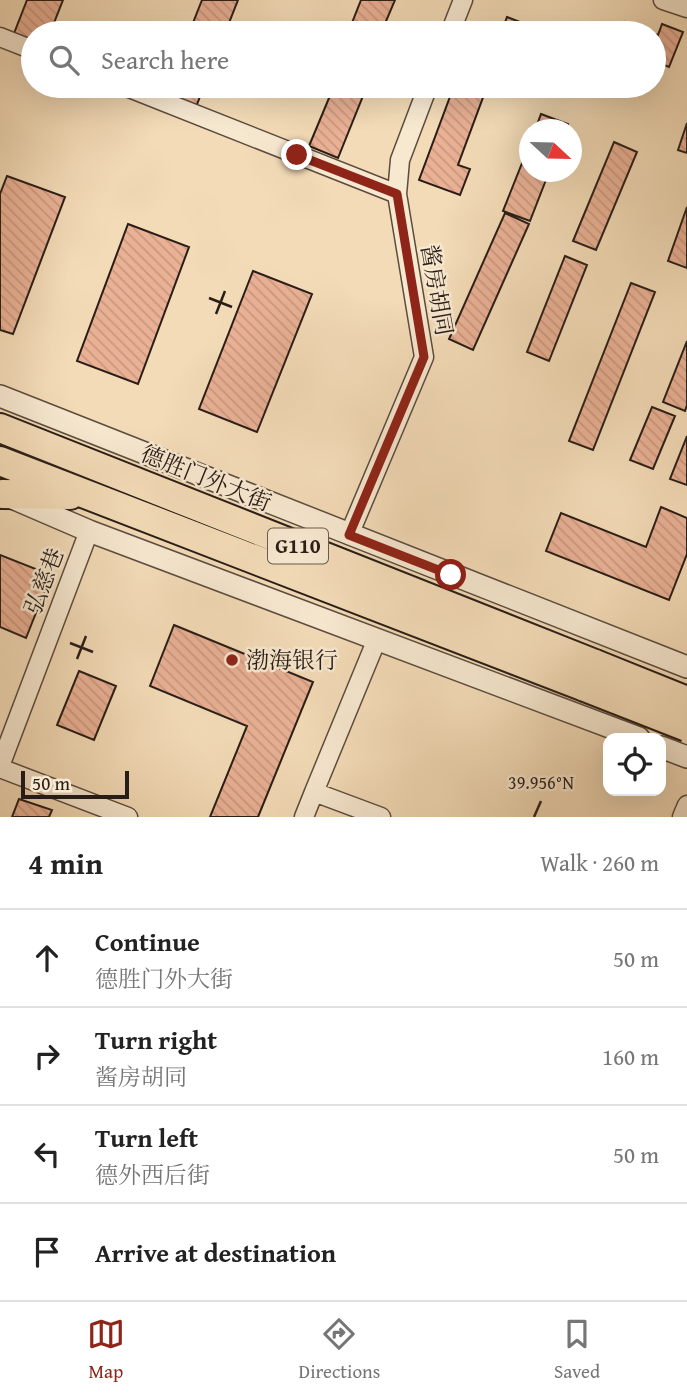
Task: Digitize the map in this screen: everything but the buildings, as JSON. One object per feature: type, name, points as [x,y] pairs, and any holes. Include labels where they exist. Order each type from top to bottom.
[{"type":"highway","name":"德胜门外大街","points":[[0,428],[590,675]]},
{"type":"highway","name":"G110","points":[[0,461],[590,675],[687,701]]},
{"type":"highway","points":[[1,493],[94,496]]},
{"type":"highway","name":"G110","points":[[590,675],[687,727]]},
{"type":"street","points":[[455,21],[463,0]]},
{"type":"street","points":[[663,0],[687,8]]},
{"type":"street","points":[[0,37],[21,45]]},
{"type":"street","points":[[154,98],[397,194]]},
{"type":"street","name":"酱房胡同","points":[[349,535],[424,357],[397,194],[400,160],[423,98]]},
{"type":"street","name":"德胜门外大街","points":[[0,396],[687,667]]},
{"type":"street","points":[[1,493],[89,531],[626,733]]},
{"type":"street","name":"弘慈巷","points":[[0,767],[89,531]]},
{"type":"street","points":[[304,817],[377,639]]},
{"type":"street","points":[[597,722],[629,643]]},
{"type":"street","points":[[666,749],[687,757]]},
{"type":"street","points":[[0,767],[128,817]]},
{"type":"street","points":[[314,792],[381,817]]},
{"type":"street","points":[[682,817],[687,805]]},
{"type":"place","name":"渤海银行","points":[[232,660]]},
{"type":"route","points":[[297,155],[397,194],[424,357],[349,535],[451,575]]}]
